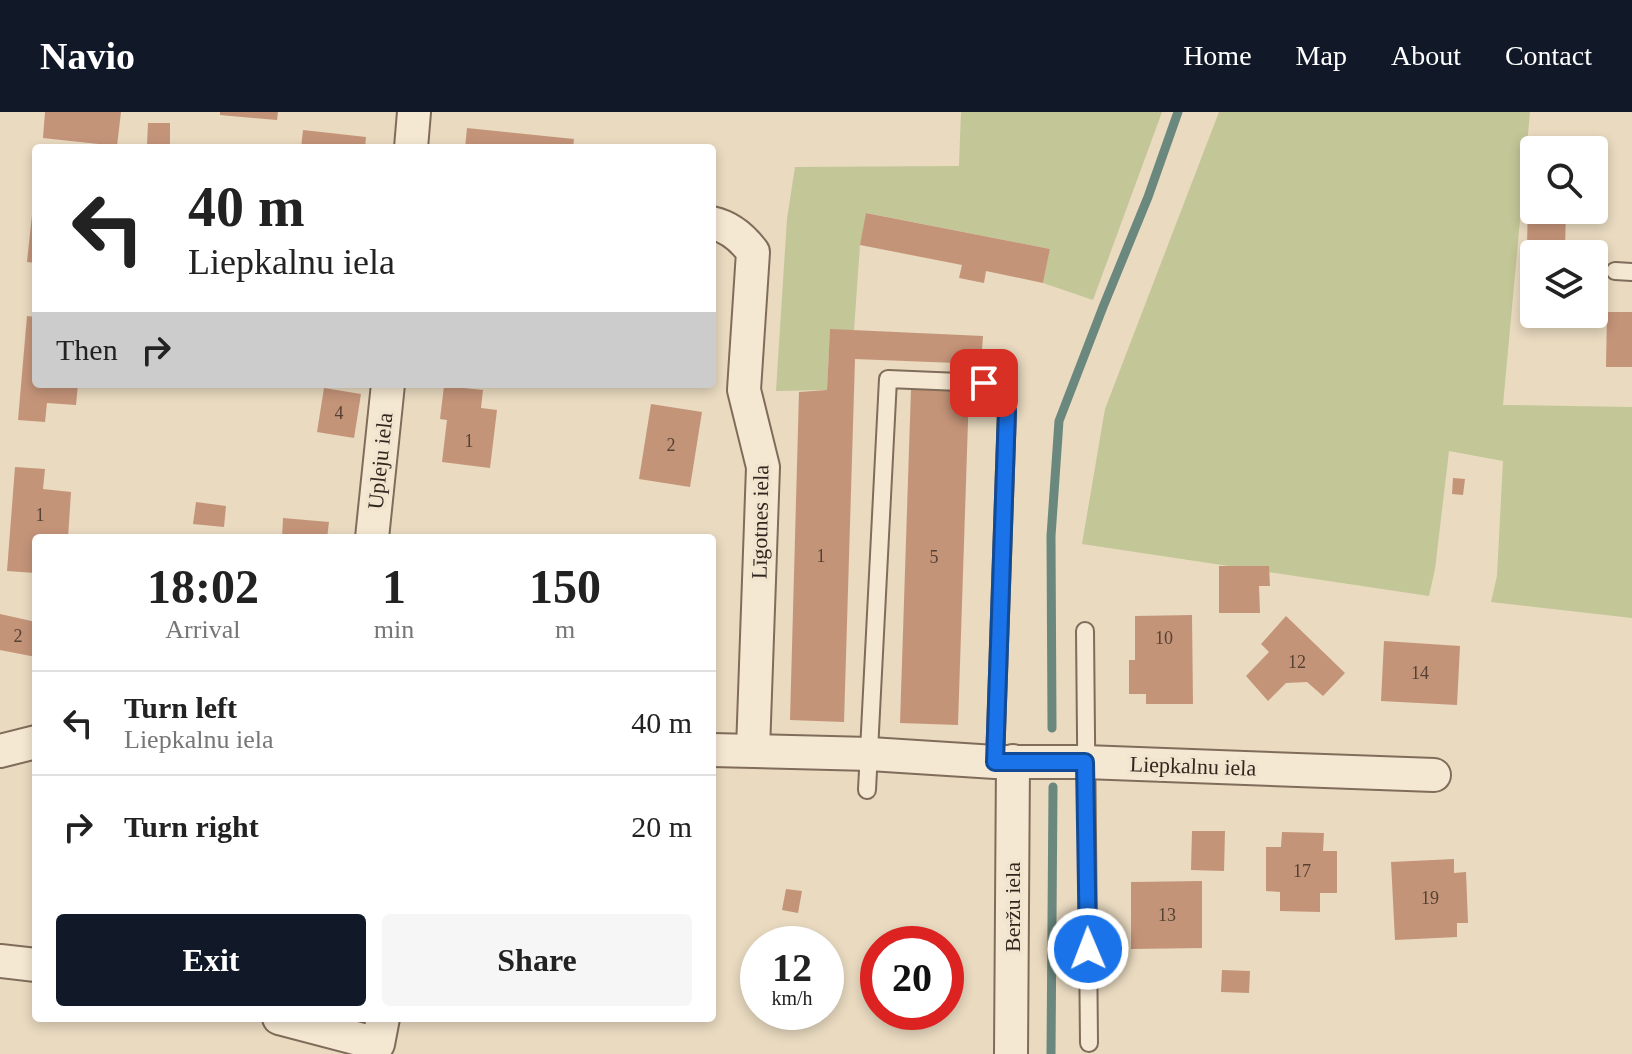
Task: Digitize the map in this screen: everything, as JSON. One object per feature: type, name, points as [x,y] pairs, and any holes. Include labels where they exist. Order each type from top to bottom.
[{"type":"street","points":[[411,144],[414,112]]},
{"type":"street","name":"Līgotnes iela","points":[[716,223],[741,236],[753,252],[744,390],[763,467],[753,750]]},
{"type":"street","name":"Upleju iela","points":[[372,534],[388,388]]},
{"type":"street","points":[[0,751],[32,743]]},
{"type":"street","name":"Liepkalnu iela","points":[[716,750],[1434,775]]},
{"type":"street","name":"Beržu iela","points":[[1004,761],[1011,1054]]},
{"type":"street","points":[[0,961],[32,965]]},
{"type":"street","points":[[294,1022],[378,1044],[382,1022]]},
{"type":"lane","points":[[867,790],[888,379],[984,383],[1007,411],[1004,761]]},
{"type":"lane","points":[[1085,631],[1089,1043]]},
{"type":"green space","points":[[961,112],[1162,112],[1093,300],[1043,283],[1050,249],[867,213],[860,245],[854,330],[830,330],[827,390],[776,391],[787,219],[795,167],[959,166]]},
{"type":"green space","points":[[1219,112],[1530,112],[1528,136],[1520,136],[1520,221],[1503,405],[1632,407],[1632,618],[1491,602],[1497,576],[1503,461],[1449,451],[1429,596],[1082,544],[1105,409]]},
{"type":"building","points":[[45,112],[121,112],[117,144],[43,138]]},
{"type":"building","points":[[220,112],[278,112],[277,120],[220,115]]},
{"type":"building","points":[[148,123],[170,123],[170,144],[147,144]]},
{"type":"building","points":[[467,128],[574,139],[573,144],[465,144]]},
{"type":"building","points":[[303,130],[366,137],[365,144],[301,144]]},
{"type":"building","points":[[866,213],[1050,249],[1043,283],[986,271],[984,283],[959,278],[962,265],[860,245]]},
{"type":"building","points":[[32,215],[32,263],[27,262]]},
{"type":"building","points":[[1527,224],[1566,224],[1565,240],[1527,240]]},
{"type":"building","points":[[1608,312],[1632,312],[1632,367],[1606,367]]},
{"type":"building","points":[[27,316],[32,317],[32,388],[78,388],[76,405],[47,403],[45,422],[18,420]]},
{"type":"building","points":[[830,329],[983,336],[981,364],[855,359],[844,722],[790,720],[799,392],[827,390]]},
{"type":"building","points":[[324,388],[361,394],[354,438],[317,432]]},
{"type":"building","points":[[444,388],[483,390],[481,408],[497,410],[490,468],[442,462],[447,420],[440,419]]},
{"type":"building","points":[[911,389],[969,391],[958,725],[900,723]]},
{"type":"building","points":[[651,404],[702,412],[690,487],[639,479]]},
{"type":"building","points":[[15,467],[45,469],[43,489],[71,492],[68,534],[32,534],[32,573],[7,571]]},
{"type":"building","points":[[1453,478],[1465,479],[1463,495],[1452,494]]},
{"type":"building","points":[[196,502],[226,506],[224,527],[193,524]]},
{"type":"building","points":[[283,518],[329,522],[328,534],[282,534]]},
{"type":"building","points":[[1219,566],[1269,566],[1270,586],[1259,586],[1260,613],[1219,613]]},
{"type":"building","points":[[0,614],[32,621],[32,656],[0,650]]},
{"type":"building","points":[[1192,615],[1193,704],[1146,704],[1146,694],[1129,694],[1129,660],[1135,660],[1135,616]]},
{"type":"building","points":[[1286,616],[1345,673],[1323,696],[1307,682],[1286,683],[1268,701],[1246,676],[1269,652],[1261,644]]},
{"type":"building","points":[[1384,641],[1460,646],[1457,705],[1381,701]]},
{"type":"building","points":[[1192,831],[1225,831],[1224,871],[1191,870]]},
{"type":"building","points":[[1282,832],[1324,833],[1323,851],[1337,851],[1337,893],[1320,893],[1320,912],[1280,911],[1280,892],[1266,891],[1266,847],[1281,847]]},
{"type":"building","points":[[1454,859],[1454,873],[1466,872],[1468,923],[1457,923],[1457,937],[1395,940],[1391,862]]},
{"type":"building","points":[[1202,881],[1202,948],[1131,949],[1131,882]]},
{"type":"building","points":[[786,889],[802,891],[798,913],[782,910]]},
{"type":"building","points":[[1222,970],[1250,971],[1249,993],[1221,992]]},
{"type":"waterway","points":[[1052,728],[1051,536],[1059,421],[1148,197],[1178,112]]},
{"type":"waterway","points":[[1051,1054],[1053,787]]},
{"type":"route","points":[[984,383],[1007,411],[995,762],[1085,762],[1088,949]]}]
